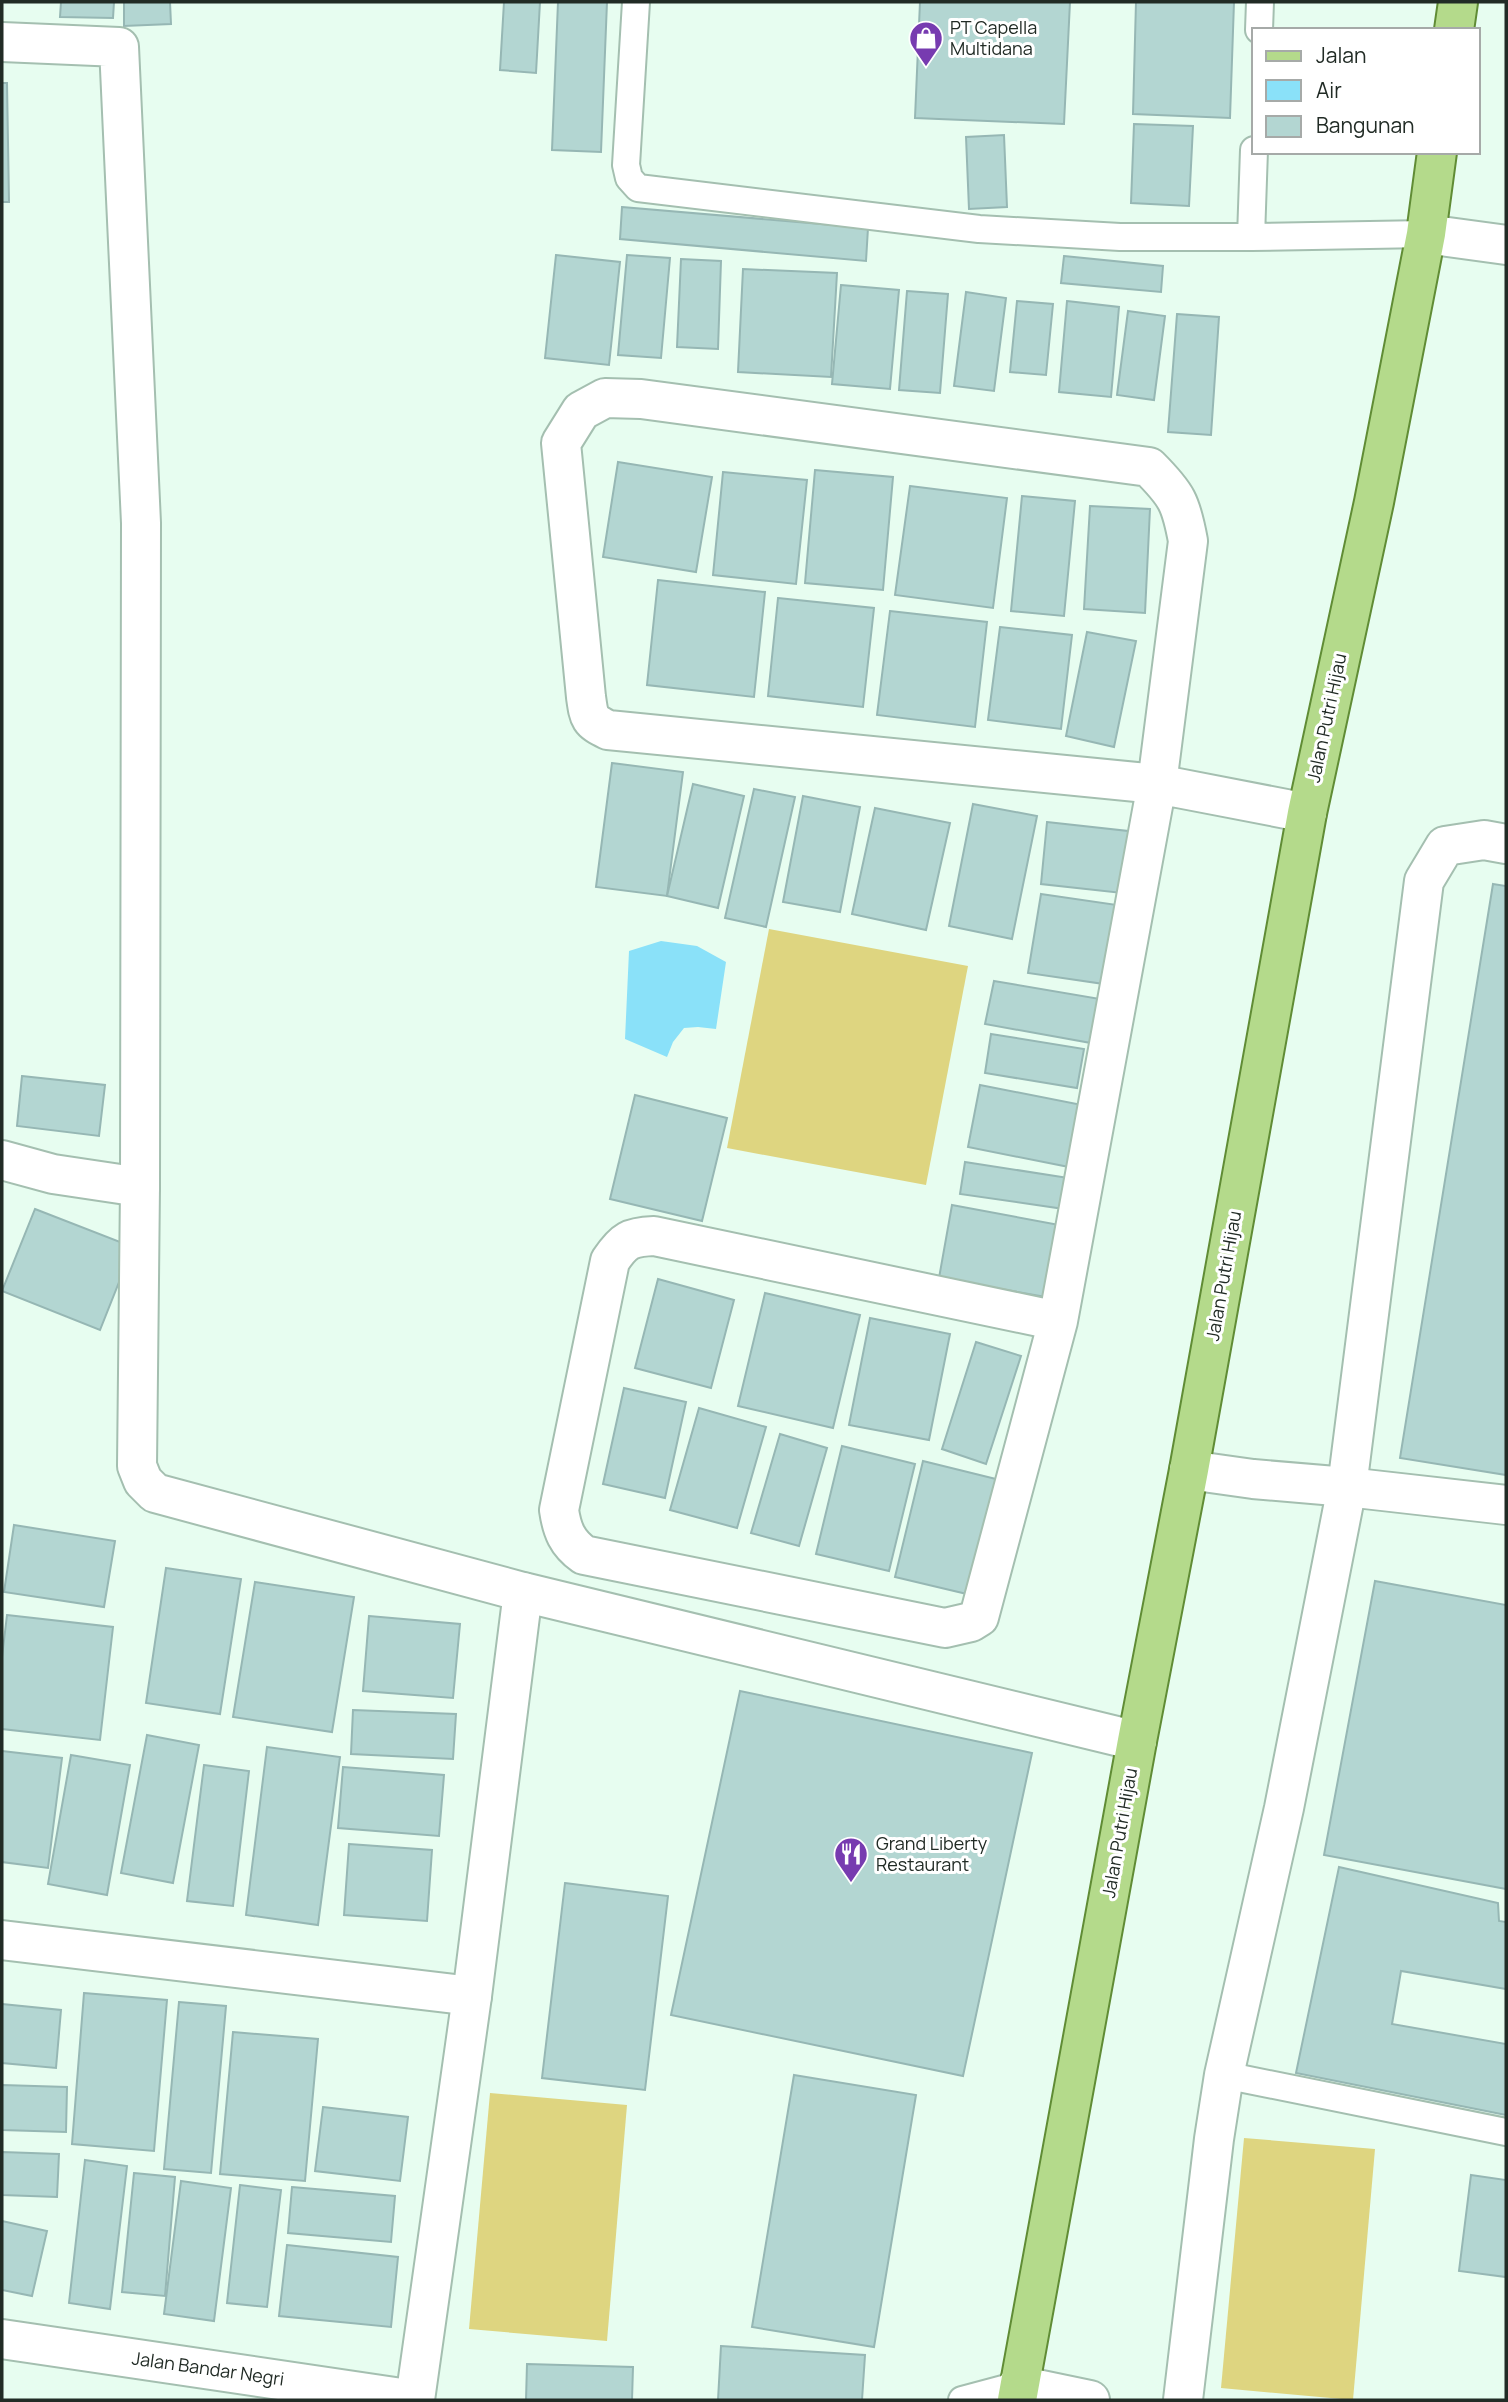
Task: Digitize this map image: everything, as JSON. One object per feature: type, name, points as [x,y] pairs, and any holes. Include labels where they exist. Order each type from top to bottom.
[{"type":"main road","points":[[1454,28],[1458,2]]},
{"type":"main road","name":"Jalan Putri Hijau","points":[[1017,2393],[1189,1470],[1307,813],[1374,502],[1426,234],[1437,154]]},
{"type":"street","points":[[2,43],[119,47],[141,523],[137,1466],[143,1481],[155,1493],[523,1592],[1137,1741]]},
{"type":"street","points":[[1426,234],[1506,245]]},
{"type":"street","points":[[1058,1321],[654,1237],[635,1237],[621,1245],[611,1261],[559,1510],[561,1528],[572,1546],[584,1555],[945,1628],[971,1622],[979,1617],[1058,1321],[1157,784],[1188,541],[1183,510],[1173,490],[1149,467],[654,401],[605,398],[581,411],[561,443],[589,717],[594,723],[608,730],[1157,784],[1307,813]]},
{"type":"street","points":[[1184,2400],[1214,2138],[1224,2075],[1284,1808],[1347,1487],[1424,881],[1445,846],[1483,840],[1506,844]]},
{"type":"street","points":[[2,1160],[53,1174],[140,1187]]},
{"type":"street","points":[[1189,1470],[1506,1505]]},
{"type":"street","points":[[415,2400],[472,1996],[523,1592]]},
{"type":"street","points":[[2,1940],[472,1996]]},
{"type":"street","name":"Jalan Bandar Negri","points":[[2,2339],[415,2400]]},
{"type":"street","points":[[1017,2393],[1090,2400]]},
{"type":"lane","points":[[636,2],[626,165],[629,178],[638,188],[979,229],[1120,237],[1426,234]]},
{"type":"lane","points":[[1259,28],[1260,2]]},
{"type":"lane","points":[[1251,237],[1254,154]]},
{"type":"lane","points":[[1224,2075],[1506,2132]]},
{"type":"lane","points":[[962,2400],[1017,2393]]},
{"type":"shaded area","points":[[769,929],[968,966],[926,1185],[727,1148]]},
{"type":"shaded area","points":[[490,2093],[627,2105],[607,2341],[469,2329]]},
{"type":"shaded area","points":[[1244,2138],[1375,2149],[1353,2400],[1221,2388]]},
{"type":"water","points":[[661,941],[697,946],[726,962],[716,1029],[684,1028],[673,1042],[667,1057],[625,1039],[629,951]]},
{"type":"building","points":[[61,2],[114,2],[113,18],[60,17]]},
{"type":"building","points":[[124,2],[170,2],[171,24],[124,26]]},
{"type":"building","points":[[504,2],[540,2],[536,73],[500,70]]},
{"type":"building","points":[[558,2],[607,2],[601,152],[552,150]]},
{"type":"building","points":[[920,2],[1070,2],[1064,124],[915,118]]},
{"type":"building","points":[[1136,2],[1234,2],[1230,118],[1133,114]]},
{"type":"building","points":[[2,83],[7,83],[9,202],[2,202]]},
{"type":"building","points":[[1134,124],[1193,126],[1189,206],[1131,203]]},
{"type":"building","points":[[1004,135],[1007,207],[969,209],[966,137]]},
{"type":"building","points":[[622,207],[868,228],[866,261],[620,239]]},
{"type":"building","points":[[556,255],[620,262],[609,365],[545,358]]},
{"type":"building","points":[[627,255],[670,258],[661,358],[618,355]]},
{"type":"building","points":[[1064,256],[1163,266],[1161,292],[1061,283]]},
{"type":"building","points":[[681,259],[721,261],[718,349],[677,347]]},
{"type":"building","points":[[743,269],[837,273],[831,377],[738,372]]},
{"type":"building","points":[[841,285],[899,290],[890,389],[832,384]]},
{"type":"building","points":[[907,291],[948,294],[940,393],[899,390]]},
{"type":"building","points":[[966,292],[1006,298],[994,391],[954,386]]},
{"type":"building","points":[[1017,301],[1053,304],[1046,375],[1010,372]]},
{"type":"building","points":[[1067,301],[1119,307],[1111,397],[1059,392]]},
{"type":"building","points":[[1128,311],[1165,316],[1154,400],[1117,395]]},
{"type":"building","points":[[1177,314],[1219,317],[1211,435],[1168,432]]},
{"type":"building","points":[[618,462],[712,477],[696,572],[603,557]]},
{"type":"building","points":[[815,470],[893,477],[883,590],[805,583]]},
{"type":"building","points":[[723,472],[807,480],[796,584],[713,575]]},
{"type":"building","points":[[910,486],[1007,498],[993,608],[895,595]]},
{"type":"building","points":[[1022,496],[1075,501],[1064,616],[1011,611]]},
{"type":"building","points":[[1090,506],[1150,509],[1145,613],[1084,609]]},
{"type":"building","points":[[658,580],[765,592],[754,697],[647,685]]},
{"type":"building","points":[[778,598],[874,608],[863,707],[768,696]]},
{"type":"building","points":[[890,611],[987,622],[975,727],[877,715]]},
{"type":"building","points":[[1000,627],[1072,635],[1061,729],[988,720]]},
{"type":"building","points":[[1087,632],[1136,641],[1114,747],[1066,736]]},
{"type":"building","points":[[612,763],[683,772],[667,896],[596,887]]},
{"type":"building","points":[[693,784],[744,796],[718,908],[667,896]]},
{"type":"building","points":[[754,789],[795,797],[766,927],[725,918]]},
{"type":"building","points":[[803,796],[860,807],[840,912],[783,902]]},
{"type":"building","points":[[973,804],[1037,816],[1012,939],[949,926]]},
{"type":"building","points":[[875,808],[950,823],[926,930],[852,914]]},
{"type":"building","points":[[1047,822],[1137,832],[1131,894],[1041,884]]},
{"type":"building","points":[[1493,884],[1506,886],[1506,1475],[1400,1458]]},
{"type":"building","points":[[1041,894],[1117,905],[1104,984],[1028,973]]},
{"type":"building","points":[[994,981],[1100,999],[1091,1043],[985,1024]]},
{"type":"building","points":[[991,1034],[1084,1049],[1077,1088],[985,1073]]},
{"type":"building","points":[[22,1076],[105,1085],[99,1136],[17,1126]]},
{"type":"building","points":[[980,1085],[1092,1107],[1079,1169],[968,1147]]},
{"type":"building","points":[[635,1095],[727,1118],[702,1221],[610,1199]]},
{"type":"building","points":[[965,1162],[1075,1179],[1071,1210],[960,1194]]},
{"type":"building","points":[[952,1205],[1070,1227],[1057,1299],[939,1278]]},
{"type":"building","points":[[35,1209],[133,1247],[100,1330],[2,1291]]},
{"type":"building","points":[[658,1279],[734,1300],[711,1388],[635,1368]]},
{"type":"building","points":[[765,1293],[860,1315],[833,1428],[738,1406]]},
{"type":"building","points":[[870,1318],[950,1334],[929,1440],[849,1425]]},
{"type":"building","points":[[976,1342],[1021,1356],[986,1464],[942,1449]]},
{"type":"building","points":[[624,1388],[686,1402],[665,1498],[603,1484]]},
{"type":"building","points":[[699,1408],[766,1427],[737,1528],[670,1510]]},
{"type":"building","points":[[780,1434],[827,1448],[799,1546],[751,1533]]},
{"type":"building","points":[[842,1446],[915,1464],[889,1571],[816,1554]]},
{"type":"building","points":[[923,1461],[1000,1480],[971,1595],[895,1577]]},
{"type":"building","points":[[14,1525],[115,1541],[104,1607],[4,1592]]},
{"type":"building","points":[[166,1568],[241,1579],[220,1714],[146,1703]]},
{"type":"building","points":[[1375,1581],[1506,1605],[1506,1889],[1324,1855]]},
{"type":"building","points":[[255,1582],[354,1597],[332,1732],[233,1717]]},
{"type":"building","points":[[7,1615],[113,1627],[100,1740],[2,1729],[2,1657]]},
{"type":"building","points":[[369,1616],[460,1624],[453,1698],[363,1691]]},
{"type":"building","name":"Grand Liberty Restaurant","points":[[740,1691],[1032,1753],[963,2076],[671,2015]]},
{"type":"building","points":[[353,1710],[456,1714],[453,1759],[351,1754]]},
{"type":"building","points":[[147,1735],[199,1745],[173,1883],[121,1873]]},
{"type":"building","points":[[267,1747],[340,1757],[318,1925],[246,1915]]},
{"type":"building","points":[[2,1751],[62,1758],[48,1868],[2,1862]]},
{"type":"building","points":[[71,1755],[130,1765],[107,1895],[48,1884]]},
{"type":"building","points":[[204,1765],[249,1771],[233,1906],[187,1901]]},
{"type":"building","points":[[343,1767],[444,1775],[439,1836],[338,1828]]},
{"type":"building","points":[[349,1844],[432,1850],[427,1921],[344,1915]]},
{"type":"building","points":[[1339,1867],[1498,1903],[1499,1921],[1506,1922],[1506,1989],[1401,1971],[1392,2024],[1506,2044],[1506,2115],[1296,2073]]},
{"type":"building","points":[[565,1883],[668,1896],[645,2090],[542,2078]]},
{"type":"building","points":[[84,1993],[167,2000],[154,2151],[72,2144]]},
{"type":"building","points":[[179,2002],[226,2006],[211,2173],[164,2169]]},
{"type":"building","points":[[2,2004],[61,2010],[56,2068],[2,2063]]},
{"type":"building","points":[[233,2032],[318,2039],[305,2181],[220,2174]]},
{"type":"building","points":[[794,2075],[916,2095],[874,2347],[752,2327]]},
{"type":"building","points":[[2,2085],[67,2087],[66,2132],[2,2130]]},
{"type":"building","points":[[323,2107],[408,2117],[400,2181],[315,2171]]},
{"type":"building","points":[[2,2152],[59,2154],[57,2197],[2,2195]]},
{"type":"building","points":[[85,2160],[127,2166],[110,2309],[69,2303]]},
{"type":"building","points":[[134,2173],[175,2177],[165,2296],[122,2292]]},
{"type":"building","points":[[1471,2175],[1506,2180],[1506,2277],[1459,2271]]},
{"type":"building","points":[[181,2181],[231,2188],[214,2321],[164,2314]]},
{"type":"building","points":[[240,2185],[281,2190],[267,2307],[227,2303]]},
{"type":"building","points":[[292,2187],[395,2196],[391,2242],[288,2233]]},
{"type":"building","points":[[2,2221],[47,2231],[32,2296],[2,2290]]},
{"type":"building","points":[[287,2245],[398,2257],[391,2327],[279,2316]]},
{"type":"building","points":[[721,2346],[865,2355],[862,2400],[718,2400]]},
{"type":"building","points":[[527,2364],[633,2367],[632,2400],[526,2400]]},
{"type":"place","name":"PT Capella Multidana","points":[[926,68]]},
{"type":"place","name":"Grand Liberty Restaurant","points":[[851,1884]]}]
